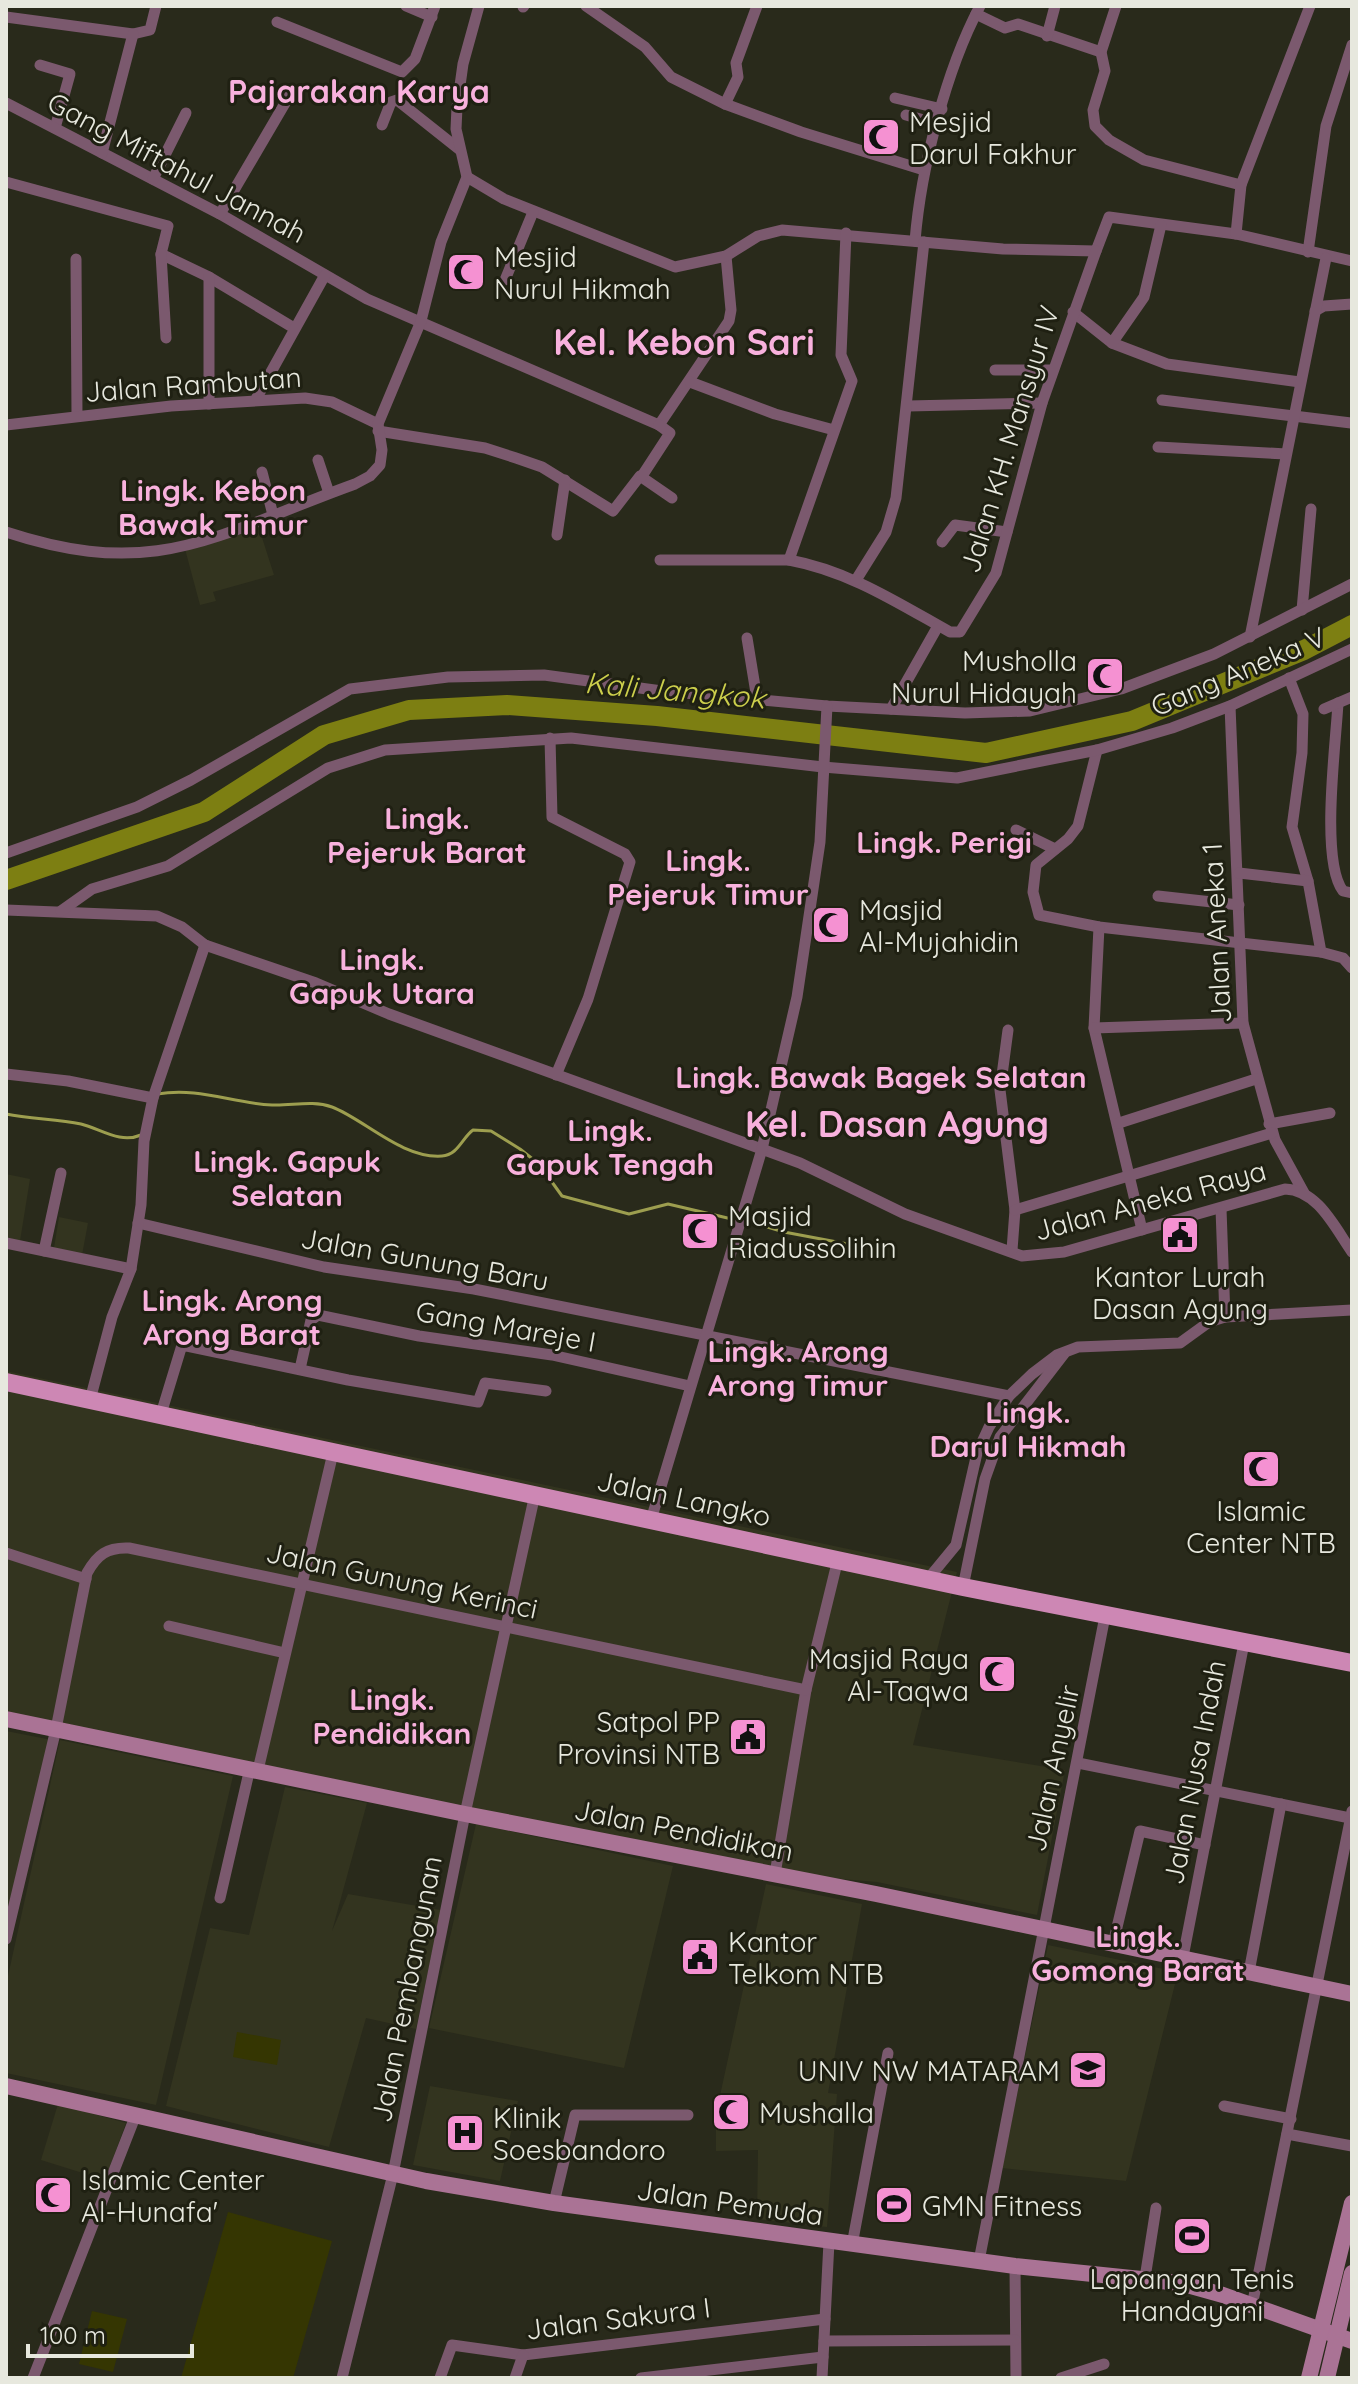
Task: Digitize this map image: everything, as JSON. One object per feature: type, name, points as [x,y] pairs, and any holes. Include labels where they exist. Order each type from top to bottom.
[{"type":"main road","name":"Jalan Langko","points":[[6,1382],[963,1587],[1352,1663]]},
{"type":"main road","name":"Jalan Pendidikan","points":[[6,1719],[465,1814],[869,1892],[1183,1957],[1316,1989],[1352,1994]]},
{"type":"main road","name":"Jalan Pemuda","points":[[6,2086],[393,2174],[554,2203],[1015,2266],[1180,2283],[1337,2335]]},
{"type":"main road","points":[[1309,2378],[1337,2335],[1352,2203]]},
{"type":"main road","points":[[1327,2378],[1352,2273]]},
{"type":"street","points":[[6,17],[133,34],[150,30],[156,6]]},
{"type":"street","points":[[277,22],[402,72],[415,59],[434,12],[406,6]]},
{"type":"street","points":[[6,532],[54,548],[120,556],[201,544],[363,480],[377,470],[382,456],[378,428],[421,321],[441,242],[467,177],[456,129],[458,96],[479,6]]},
{"type":"street","points":[[586,6],[645,47],[671,77],[725,104],[801,132],[924,170]]},
{"type":"street","points":[[725,104],[738,77],[736,63],[757,6]]},
{"type":"street","points":[[1047,36],[1055,6]]},
{"type":"street","points":[[1116,6],[1101,52],[1105,71],[1093,115],[1101,133],[1144,160],[1241,185]]},
{"type":"street","points":[[1236,234],[1241,185],[1310,6]]},
{"type":"street","points":[[856,580],[892,517],[908,406],[924,170],[942,109],[978,10],[1005,28],[1018,24],[1101,52]]},
{"type":"street","points":[[102,153],[133,34]]},
{"type":"street","points":[[1308,252],[1326,126],[1352,45]]},
{"type":"street","points":[[40,65],[70,74],[55,128]]},
{"type":"street","points":[[220,214],[291,93]]},
{"type":"street","points":[[895,98],[942,109]]},
{"type":"street","points":[[382,125],[391,102],[397,100],[461,151]]},
{"type":"street","name":"Gang Miftahul Jannah","points":[[6,103],[220,214],[367,299],[659,425]]},
{"type":"street","points":[[153,179],[186,113]]},
{"type":"street","points":[[906,115],[938,124]]},
{"type":"street","points":[[467,177],[533,212],[675,267],[726,256],[758,236],[774,231],[846,233],[919,242],[1096,251]]},
{"type":"street","points":[[6,182],[167,225],[169,228],[161,254],[166,338]]},
{"type":"street","points":[[505,280],[533,212]]},
{"type":"street","name":"Jalan KH. Mansyur IV","points":[[938,626],[956,633],[963,630],[996,573],[1042,403],[1109,217],[1161,225]]},
{"type":"street","points":[[1112,343],[1144,297],[1161,225],[1236,234],[1326,258],[1352,261]]},
{"type":"street","points":[[789,560],[852,381],[841,355],[846,233]]},
{"type":"street","points":[[161,254],[209,277],[294,328]]},
{"type":"street","points":[[672,498],[642,476],[669,435],[669,431],[659,425],[729,321],[731,310],[726,256]]},
{"type":"street","points":[[1250,637],[1326,258]]},
{"type":"street","points":[[76,259],[77,416]]},
{"type":"street","points":[[256,399],[325,275]]},
{"type":"street","points":[[209,277],[209,404]]},
{"type":"street","points":[[1315,311],[1324,306],[1352,304]]},
{"type":"street","points":[[1073,312],[1112,343],[1167,364],[1300,382]]},
{"type":"street","points":[[995,370],[1053,370]]},
{"type":"street","points":[[690,382],[775,414],[834,430]]},
{"type":"street","name":"Jalan Rambutan","points":[[6,425],[256,399],[320,399],[378,428],[485,448],[542,467],[614,511],[642,476]]},
{"type":"street","points":[[1162,400],[1351,423]]},
{"type":"street","points":[[908,406],[1042,403]]},
{"type":"street","points":[[1158,447],[1286,454]]},
{"type":"street","points":[[318,460],[329,493]]},
{"type":"street","points":[[262,472],[273,515]]},
{"type":"street","points":[[557,535],[565,480]]},
{"type":"street","points":[[1302,610],[1311,509]]},
{"type":"street","points":[[942,542],[950,528],[962,523],[1007,532]]},
{"type":"street","points":[[660,560],[789,560],[823,567],[856,580],[938,626],[891,709]]},
{"type":"street","points":[[6,853],[137,807],[191,780],[350,689],[448,677],[516,674],[575,676],[662,691],[827,706],[965,713],[1055,707],[1136,683],[1250,637],[1352,584]]},
{"type":"street","points":[[747,638],[757,699]]},
{"type":"street","name":"Gang Aneka V","points":[[61,911],[92,889],[168,866],[328,768],[385,750],[550,738],[957,778],[1097,750],[1230,706],[1352,649]]},
{"type":"street","points":[[1289,678],[1303,714],[1302,753],[1292,827],[1308,881],[1321,952]]},
{"type":"street","points":[[1324,709],[1352,697]]},
{"type":"street","points":[[1338,703],[1330,835],[1336,879],[1343,891],[1352,893]]},
{"type":"street","points":[[651,1520],[762,1149],[806,943],[820,842],[827,706]]},
{"type":"street","name":"Jalan Aneka 1","points":[[1230,706],[1243,1023],[1271,1128],[1304,1193]]},
{"type":"street","points":[[550,738],[552,817],[625,854],[630,862],[588,999],[556,1075]]},
{"type":"street","points":[[1097,750],[1082,818],[1074,833],[1039,861],[1033,873],[1039,915],[1099,927],[1321,952],[1343,958],[1352,968]]},
{"type":"street","points":[[1016,830],[1055,849]]},
{"type":"street","points":[[1239,873],[1308,881]]},
{"type":"street","points":[[1158,896],[1239,905]]},
{"type":"street","name":"Jalan Aneka Raya","points":[[6,910],[157,916],[182,927],[205,945],[316,983],[389,1014],[762,1149],[918,1219],[1022,1256],[1048,1255],[1280,1190],[1304,1193],[1315,1202],[1352,1252]]},
{"type":"street","points":[[1099,927],[1094,1028],[1142,1230]]},
{"type":"street","points":[[90,1400],[112,1317],[131,1269],[144,1141],[152,1097],[205,945]]},
{"type":"street","points":[[1094,1028],[1243,1023]]},
{"type":"street","points":[[1008,1030],[1000,1090],[1015,1210],[1012,1250]]},
{"type":"street","points":[[6,1074],[68,1081],[152,1097]]},
{"type":"street","points":[[1119,1123],[1256,1079]]},
{"type":"street","points":[[1015,1210],[1271,1128],[1330,1113]]},
{"type":"street","points":[[44,1251],[61,1173]]},
{"type":"street","points":[[1221,1209],[1225,1317]]},
{"type":"street","name":"Jalan Gunung Baru","points":[[138,1223],[315,1265],[474,1289],[1009,1396]]},
{"type":"street","points":[[6,1243],[131,1269]]},
{"type":"street","points":[[928,1579],[956,1545],[977,1453],[1009,1396],[1045,1363],[1067,1351],[1093,1345],[1180,1343],[1209,1322],[1225,1317],[1352,1310]]},
{"type":"street","name":"Gang Mareje I","points":[[300,1369],[313,1316],[419,1336],[552,1355],[690,1386]]},
{"type":"street","points":[[161,1414],[182,1345],[478,1402],[485,1383],[546,1391]]},
{"type":"street","points":[[963,1587],[985,1479],[1000,1437],[1024,1401],[1067,1351]]},
{"type":"street","points":[[220,1898],[285,1653],[333,1453]]},
{"type":"street","name":"Jalan Pembangunan","points":[[342,2378],[393,2174],[465,1814],[535,1494]]},
{"type":"street","name":"Jalan Gunung Kerinci","points":[[86,1579],[99,1555],[124,1547],[806,1690]]},
{"type":"street","points":[[6,1553],[86,1579],[56,1729],[6,1939]]},
{"type":"street","points":[[775,1874],[806,1690],[838,1559]]},
{"type":"street","name":"Jalan Anyelir","points":[[979,2261],[1105,1616]]},
{"type":"street","points":[[169,1626],[285,1653]]},
{"type":"street","name":"Jalan Nusa Indah","points":[[1183,1957],[1244,1643]]},
{"type":"street","points":[[1078,1763],[1281,1804],[1351,1814],[1346,1863],[1316,1989],[1252,2306]]},
{"type":"street","points":[[1249,1972],[1281,1804]]},
{"type":"street","points":[[1113,1944],[1140,1831],[1205,1845]]},
{"type":"street","points":[[852,2245],[888,2053]]},
{"type":"street","points":[[1224,2106],[1291,2119]]},
{"type":"street","points":[[554,2203],[575,2115],[688,2115]]},
{"type":"street","points":[[38,2377],[135,2117]]},
{"type":"street","points":[[1287,2134],[1352,2146]]},
{"type":"street","points":[[1145,2278],[1156,2208]]},
{"type":"street","points":[[822,2378],[829,2242]]},
{"type":"street","points":[[1015,2266],[1016,2378]]},
{"type":"street","name":"Jalan Sakura I","points":[[440,2378],[452,2345],[523,2355],[825,2319]]},
{"type":"street","points":[[824,2341],[1015,2340]]},
{"type":"street","points":[[515,2378],[523,2355]]},
{"type":"street","points":[[641,2378],[823,2357]]},
{"type":"street","points":[[1061,2378],[1104,2364]]},
{"type":"shaded area","points":[[257,522],[274,575],[213,592],[216,601],[200,605],[185,549]]},
{"type":"shaded area","points":[[6,1174],[30,1179],[20,1241],[6,1238]]},
{"type":"shaded area","points":[[59,1217],[88,1223],[82,1255],[54,1248]]},
{"type":"shaded area","points":[[6,1371],[957,1572],[913,1745],[1065,1770],[1037,1915],[877,1882],[781,1874],[6,1715]]},
{"type":"shaded area","points":[[6,1731],[52,1740],[6,1929]]},
{"type":"shaded area","points":[[60,1740],[233,1776],[156,2105],[6,2073],[6,1985]]},
{"type":"shaded area","points":[[285,1787],[367,1803],[332,1931],[348,1894],[441,1910],[416,2029],[366,2018],[329,2147],[166,2106],[210,1928],[249,1935]]},
{"type":"shaded area","points":[[476,1824],[673,1866],[624,2068],[429,2028]]},
{"type":"shaded area","points":[[766,1884],[862,1904],[828,2093],[837,2094],[827,2227],[757,2219],[758,2150],[716,2151],[716,2114]]},
{"type":"shaded area","name":"UNIV NW MATARAM","points":[[1048,1945],[1178,1972],[1126,2181],[1002,2168]]},
{"type":"shaded area","points":[[237,2032],[281,2040],[277,2065],[233,2057]]},
{"type":"shaded area","name":"Klinik Soesbandoro","points":[[430,2086],[518,2101],[500,2181],[413,2165]]},
{"type":"shaded area","points":[[58,2104],[126,2123],[105,2180],[41,2160]]},
{"type":"shaded area","points":[[228,2212],[332,2241],[293,2378],[181,2378]]},
{"type":"shaded area","points":[[92,2311],[127,2319],[113,2372],[79,2364]]},
{"type":"waterway","name":"Kali Jangkok","points":[[6,880],[204,812],[324,735],[409,710],[507,705],[657,716],[986,753],[1132,721],[1304,650],[1352,625]]},
{"type":"waterway","points":[[157,1094],[187,1092],[257,1104],[324,1105],[344,1113],[398,1145],[427,1155],[452,1153],[473,1130],[491,1131],[539,1164],[562,1196],[629,1214],[668,1204],[736,1220]]},
{"type":"waterway","points":[[6,1114],[81,1124],[118,1137],[141,1135]]},
{"type":"waterway","points":[[743,1220],[784,1232],[853,1245]]},
{"type":"place","name":"Mesjid Darul Fakhur","points":[[881,137]]},
{"type":"place","name":"Mesjid Nurul Hikmah","points":[[466,272]]},
{"type":"place","name":"Musholla Nurul Hidayah","points":[[1105,676]]},
{"type":"place","name":"Masjid Al-Mujahidin","points":[[831,925]]},
{"type":"place","name":"Masjid Riadussolihin","points":[[700,1231]]},
{"type":"place","name":"Kantor Lurah Dasan Agung","points":[[1180,1235]]},
{"type":"place","name":"Islamic Center NTB","points":[[1261,1469]]},
{"type":"place","name":"Masjid Raya Al-Taqwa","points":[[997,1674]]},
{"type":"place","name":"Satpol PP Provinsi NTB","points":[[748,1737]]},
{"type":"place","name":"Kantor Telkom NTB","points":[[700,1957]]},
{"type":"place","name":"UNIV NW MATARAM","points":[[1088,2070]]},
{"type":"place","name":"Mushalla","points":[[731,2112]]},
{"type":"place","name":"Klinik Soesbandoro","points":[[465,2133]]},
{"type":"place","name":"Islamic Center Al-Hunafa'","points":[[53,2195]]},
{"type":"place","name":"GMN Fitness","points":[[894,2205]]},
{"type":"place","name":"Lapangan Tenis Handayani","points":[[1192,2236]]},
{"type":"district","name":"Pajarakan Karya","points":[[359,91]]},
{"type":"district","name":"Kel. Kebon Sari","points":[[684,341]]},
{"type":"district","name":"Lingk. Kebon Bawak Timur","points":[[213,507]]},
{"type":"district","name":"Lingk. Pejeruk Barat","points":[[427,835]]},
{"type":"district","name":"Lingk. Perigi","points":[[944,842]]},
{"type":"district","name":"Lingk. Pejeruk Timur","points":[[708,877]]},
{"type":"district","name":"Lingk. Gapuk Utara","points":[[382,976]]},
{"type":"district","name":"Lingk. Bawak Bagek Selatan","points":[[881,1077]]},
{"type":"district","name":"Kel. Dasan Agung","points":[[897,1123]]},
{"type":"district","name":"Lingk. Gapuk Tengah","points":[[610,1147]]},
{"type":"district","name":"Lingk. Gapuk Selatan","points":[[287,1178]]},
{"type":"district","name":"Lingk. Arong Arong Barat","points":[[232,1317]]},
{"type":"district","name":"Lingk. Arong Arong Timur","points":[[798,1368]]},
{"type":"district","name":"Lingk. Darul Hikmah","points":[[1028,1429]]},
{"type":"district","name":"Lingk. Pendidikan","points":[[392,1716]]},
{"type":"district","name":"Lingk. Gomong Barat","points":[[1138,1953]]}]
